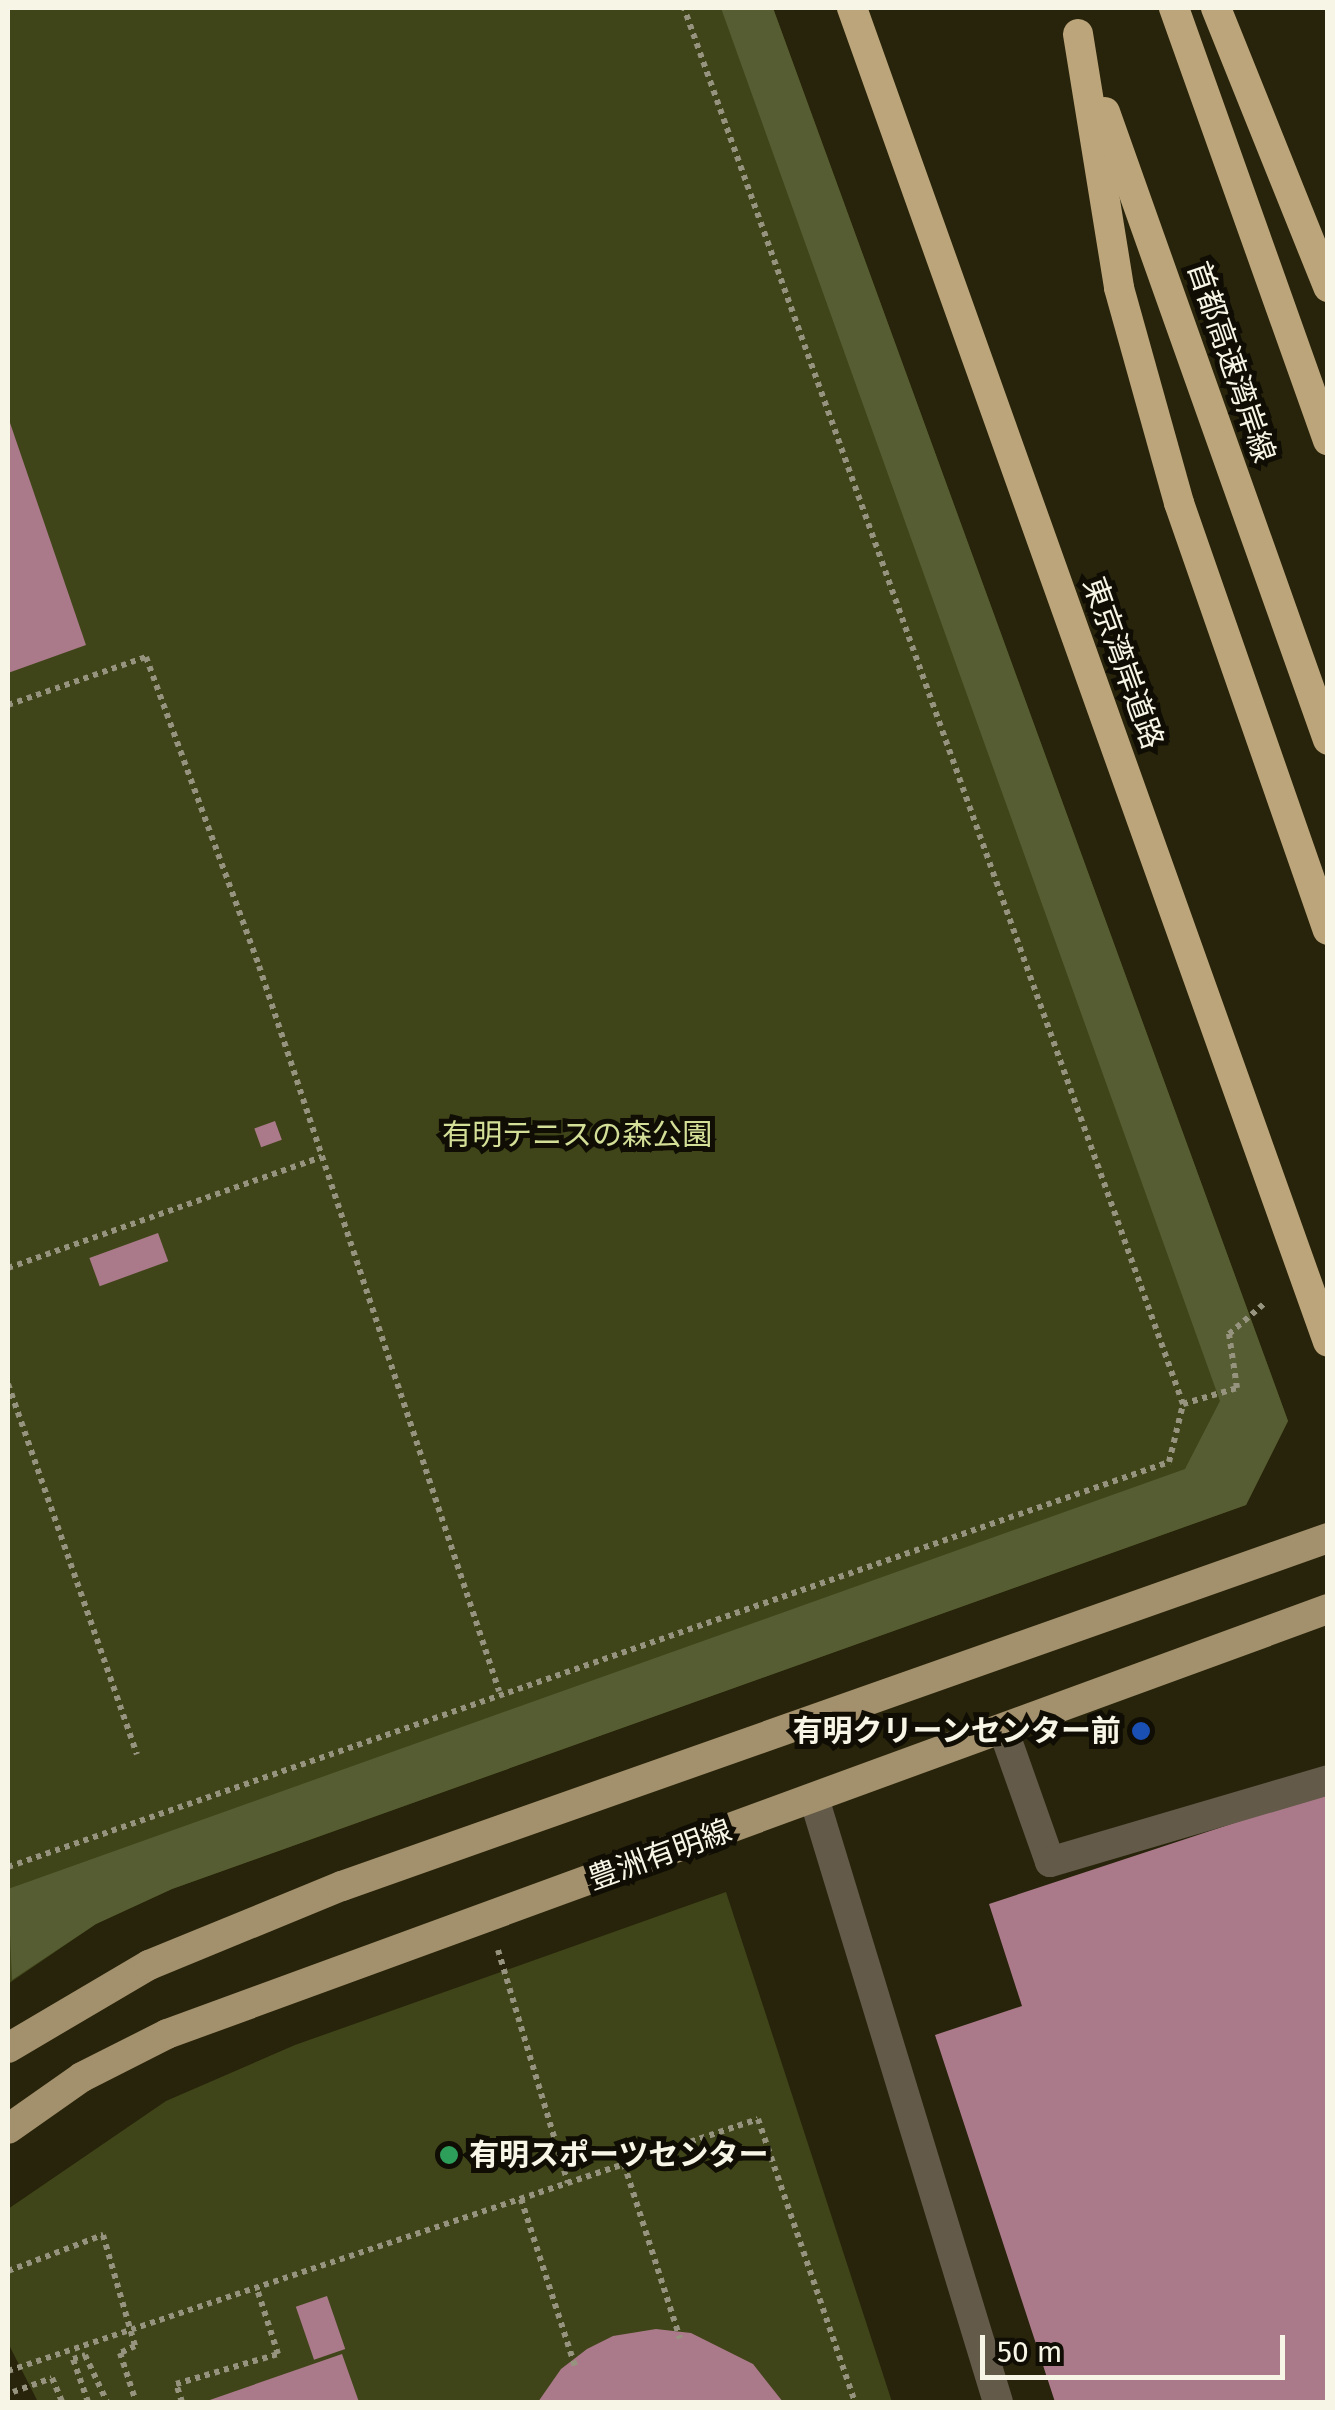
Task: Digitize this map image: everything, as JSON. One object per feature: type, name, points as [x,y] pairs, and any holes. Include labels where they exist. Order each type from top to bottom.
[{"type":"highway","name":"東京湾岸道路","points":[[852,8],[1328,1342]]},
{"type":"highway","points":[[1174,8],[1328,440]]},
{"type":"highway","points":[[1216,8],[1328,287]]},
{"type":"highway","points":[[1073,21],[1119,288],[1179,503],[1328,930]]},
{"type":"highway","name":"首都高速湾岸線","points":[[1073,21],[1328,740]]},
{"type":"main road","points":[[8,2048],[150,1965],[342,1886],[1328,1538]]},
{"type":"main road","name":"豊洲有明線","points":[[8,2129],[82,2078],[167,2034],[1328,1609]]},
{"type":"lane","points":[[1002,1729],[1050,1862],[1328,1780]]},
{"type":"lane","points":[[814,1798],[998,2402]]},
{"type":"path","points":[[8,1867],[498,1691],[1169,1462],[1182,1404],[684,8]]},
{"type":"path","points":[[8,705],[146,658],[322,1157],[498,1691]]},
{"type":"path","points":[[8,1268],[322,1157]]},
{"type":"path","points":[[1182,1404],[1237,1388],[1229,1334],[1266,1302]]},
{"type":"path","points":[[8,1384],[138,1754]]},
{"type":"path","points":[[498,1950],[568,2183]]},
{"type":"path","points":[[8,2371],[131,2326],[257,2289],[758,2119],[855,2402]]},
{"type":"path","points":[[624,2164],[680,2338]]},
{"type":"path","points":[[521,2200],[576,2366]]},
{"type":"path","points":[[8,2271],[103,2235],[136,2346],[120,2352],[136,2402]]},
{"type":"path","points":[[182,2402],[176,2384],[278,2354],[257,2289]]},
{"type":"path","points":[[88,2402],[73,2359],[85,2355],[107,2402]]},
{"type":"path","points":[[13,2392],[52,2378],[62,2402]]},
{"type":"green space","name":"有明テニスの森公園","points":[[8,8],[773,8],[1288,1421],[1246,1505],[172,1889],[96,1924],[8,1984]]},
{"type":"green space","points":[[721,8],[773,8],[1288,1421],[1246,1505],[172,1889],[96,1924],[12,1980],[8,1889],[1185,1469],[1220,1401]]},
{"type":"green space","name":"有明スポーツセンター","points":[[726,1892],[892,2402],[38,2402],[8,2343],[8,2209],[166,2101],[295,2045]]},
{"type":"building","points":[[8,417],[86,645],[8,673]]},
{"type":"building","points":[[275,1121],[282,1140],[261,1147],[254,1129]]},
{"type":"building","points":[[158,1233],[168,1261],[100,1286],[89,1258]]},
{"type":"building","points":[[1328,1792],[1328,2402],[1055,2402],[935,2035],[1022,2006],[989,1904]]},
{"type":"building","points":[[327,2296],[345,2349],[314,2360],[296,2307]]},
{"type":"building","points":[[656,2329],[691,2333],[753,2364],[783,2402],[538,2402],[561,2369],[587,2349],[613,2336]]},
{"type":"building","points":[[342,2354],[359,2402],[204,2402]]},
{"type":"place","name":"有明クリーンセンター前","points":[[1141,1731]]},
{"type":"place","name":"有明スポーツセンター","points":[[449,2155]]}]
